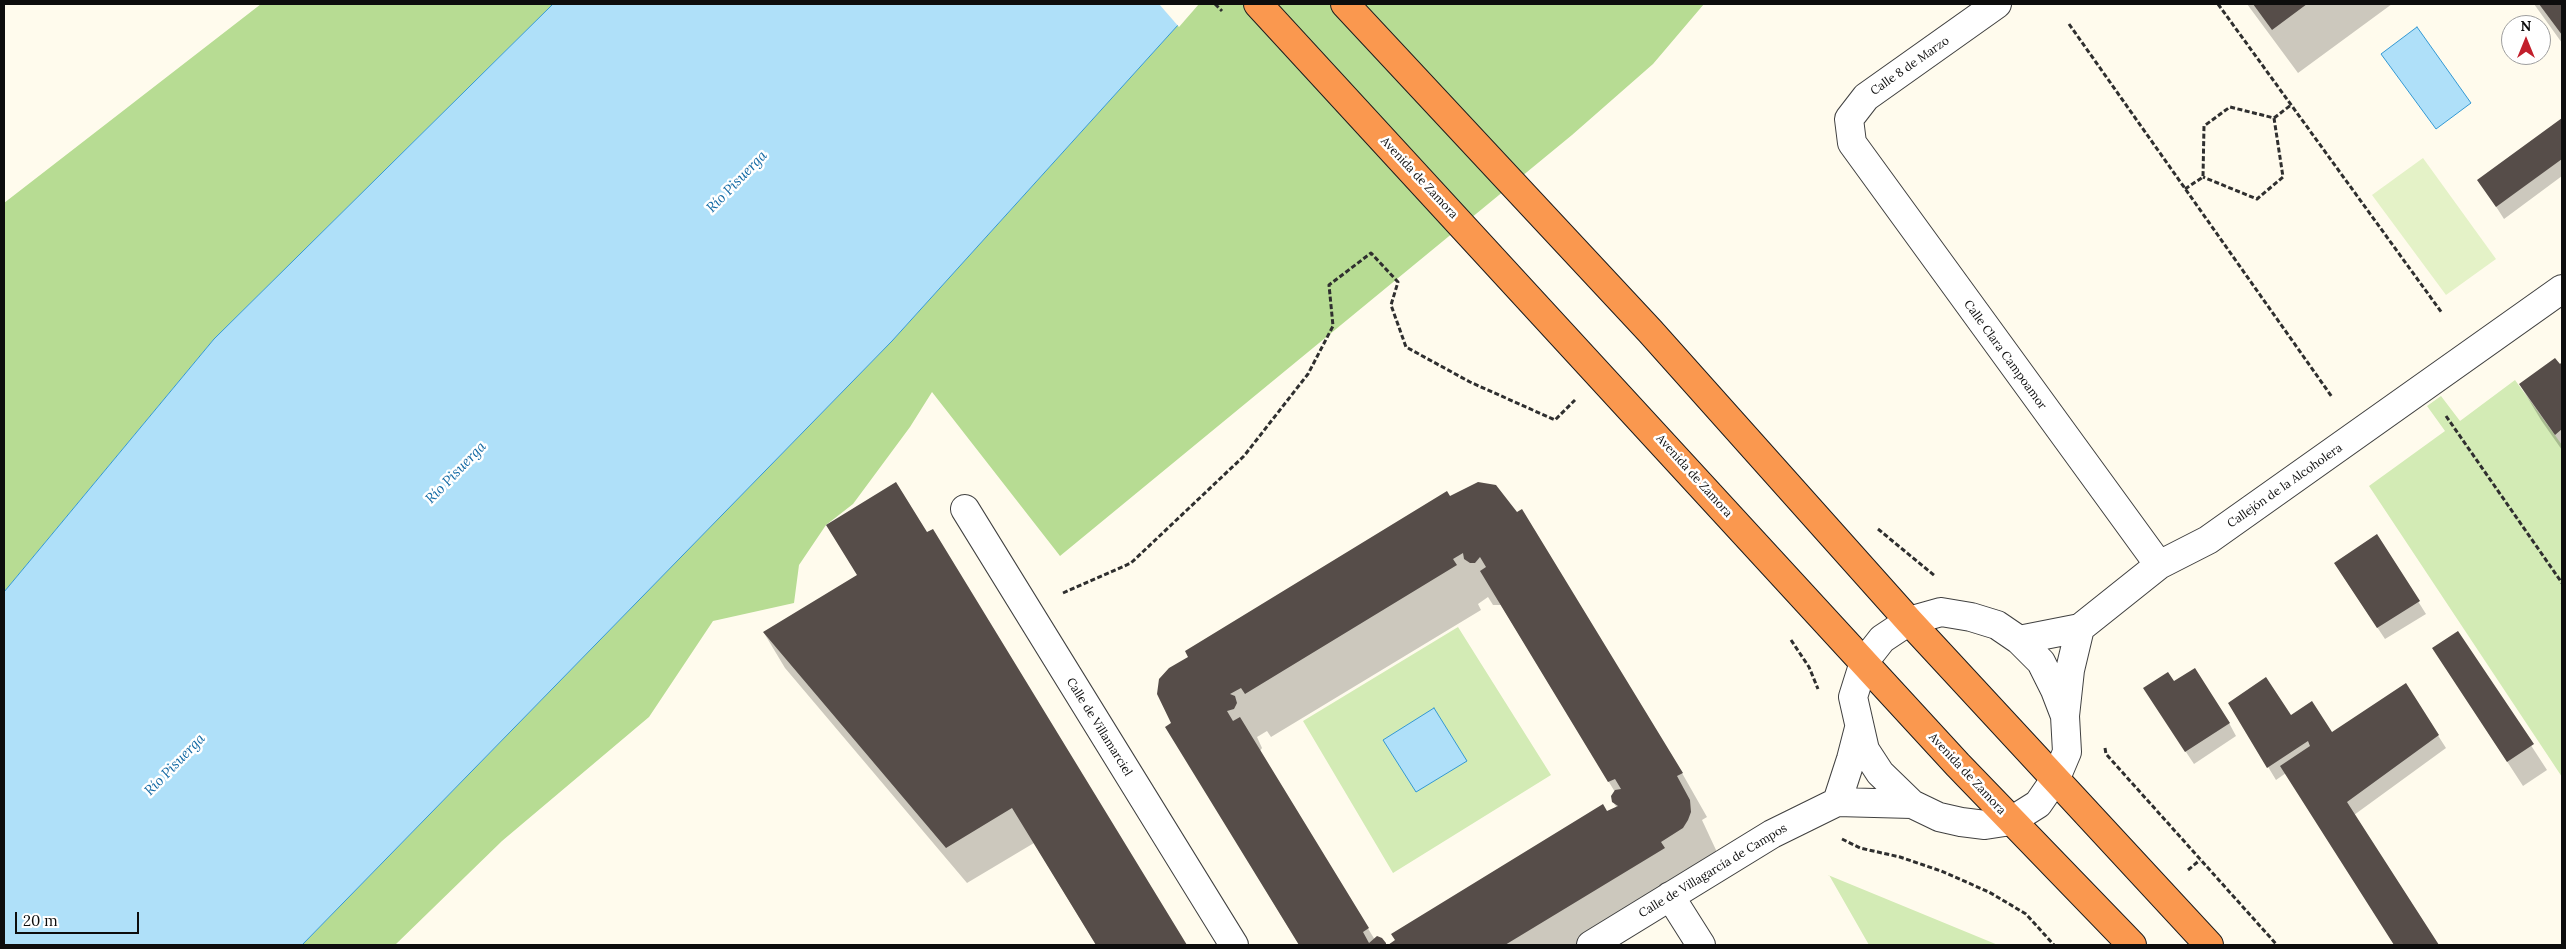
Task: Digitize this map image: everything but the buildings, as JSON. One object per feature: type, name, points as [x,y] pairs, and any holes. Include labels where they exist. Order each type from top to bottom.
[{"type":"highway","name":"Avenida de Zamora","points":[[1258,4],[1602,375],[2011,821],[2132,945]]},
{"type":"highway","points":[[1345,4],[1650,331],[1909,621],[2209,945]]},
{"type":"street","name":"Calle 8 de Marzo","points":[[1852,144],[1849,119],[1866,97],[1997,4]]},
{"type":"street","name":"Calle Clara Campoamor","points":[[1852,144],[2158,565]]},
{"type":"street","name":"Callejón de la Alcoholera","points":[[2080,628],[2158,565],[2208,540],[2562,290]]},
{"type":"street","name":"Calle de Villamarciel","points":[[965,509],[1234,945]]},
{"type":"street","points":[[2019,640],[2080,628],[2070,670],[2065,716],[2067,752],[2056,778],[2038,804],[2011,821],[1985,825],[1939,817],[1912,804],[1880,773],[1865,750],[1858,728],[1853,697],[1864,662],[1882,638],[1909,621],[1941,612],[1971,617],[1997,625],[2019,640],[2041,662],[2065,716]]},
{"type":"street","points":[[1837,802],[1851,759],[1858,728]]},
{"type":"street","name":"Calle de Villagarcía de Campos","points":[[1591,945],[1772,834],[1837,802],[1912,804]]},
{"type":"street","points":[[1670,896],[1701,945]]},
{"type":"path","points":[[2218,4],[2442,313]]},
{"type":"path","points":[[2069,24],[2332,397]]},
{"type":"path","points":[[2202,177],[2204,126],[2230,107],[2274,118],[2291,106]]},
{"type":"path","points":[[2202,177],[2258,199],[2283,177],[2274,118]]},
{"type":"path","points":[[2185,189],[2202,177]]},
{"type":"path","points":[[1063,593],[1131,563],[1244,456],[1308,374],[1333,326],[1328,285],[1371,253],[1398,282],[1391,305],[1406,347],[1470,382],[1556,420],[1579,396]]},
{"type":"path","points":[[2426,386],[2562,583]]},
{"type":"path","points":[[1871,523],[1931,574],[1940,578]]},
{"type":"path","points":[[1790,638],[1809,667],[1819,692]]},
{"type":"path","points":[[2104,744],[2106,754],[2277,945]]},
{"type":"path","points":[[1840,838],[1860,848],[1900,857],[1942,871],[1989,892],[2026,914],[2054,945]]},
{"type":"green space","points":[[261,4],[553,4],[214,339],[4,592],[4,203]]},
{"type":"green space","points":[[1197,4],[1704,4],[1653,64],[1572,135],[1060,556],[932,392],[910,427],[853,504],[826,525],[799,565],[794,603],[713,621],[649,717],[502,841],[395,945],[302,945],[892,341]]},
{"type":"green space","points":[[2423,158],[2496,259],[2446,295],[2372,195]]},
{"type":"green space","points":[[2515,380],[2562,445],[2562,777],[2369,486],[2445,431],[2427,406],[2441,396],[2460,421]]},
{"type":"green space","points":[[1458,627],[1551,775],[1393,873],[1303,721]]},
{"type":"green space","points":[[1829,876],[1998,945],[1869,945]]},
{"type":"water","name":"Río Pisuerga","points":[[553,4],[1197,4],[892,341],[302,945],[4,945],[4,592],[214,339]]},
{"type":"water","points":[[2417,27],[2471,103],[2436,129],[2381,54]]},
{"type":"water","points":[[1434,708],[1467,761],[1416,792],[1383,740]]},
{"type":"pier","points":[[1159,4],[1199,4],[1179,27]]}]
